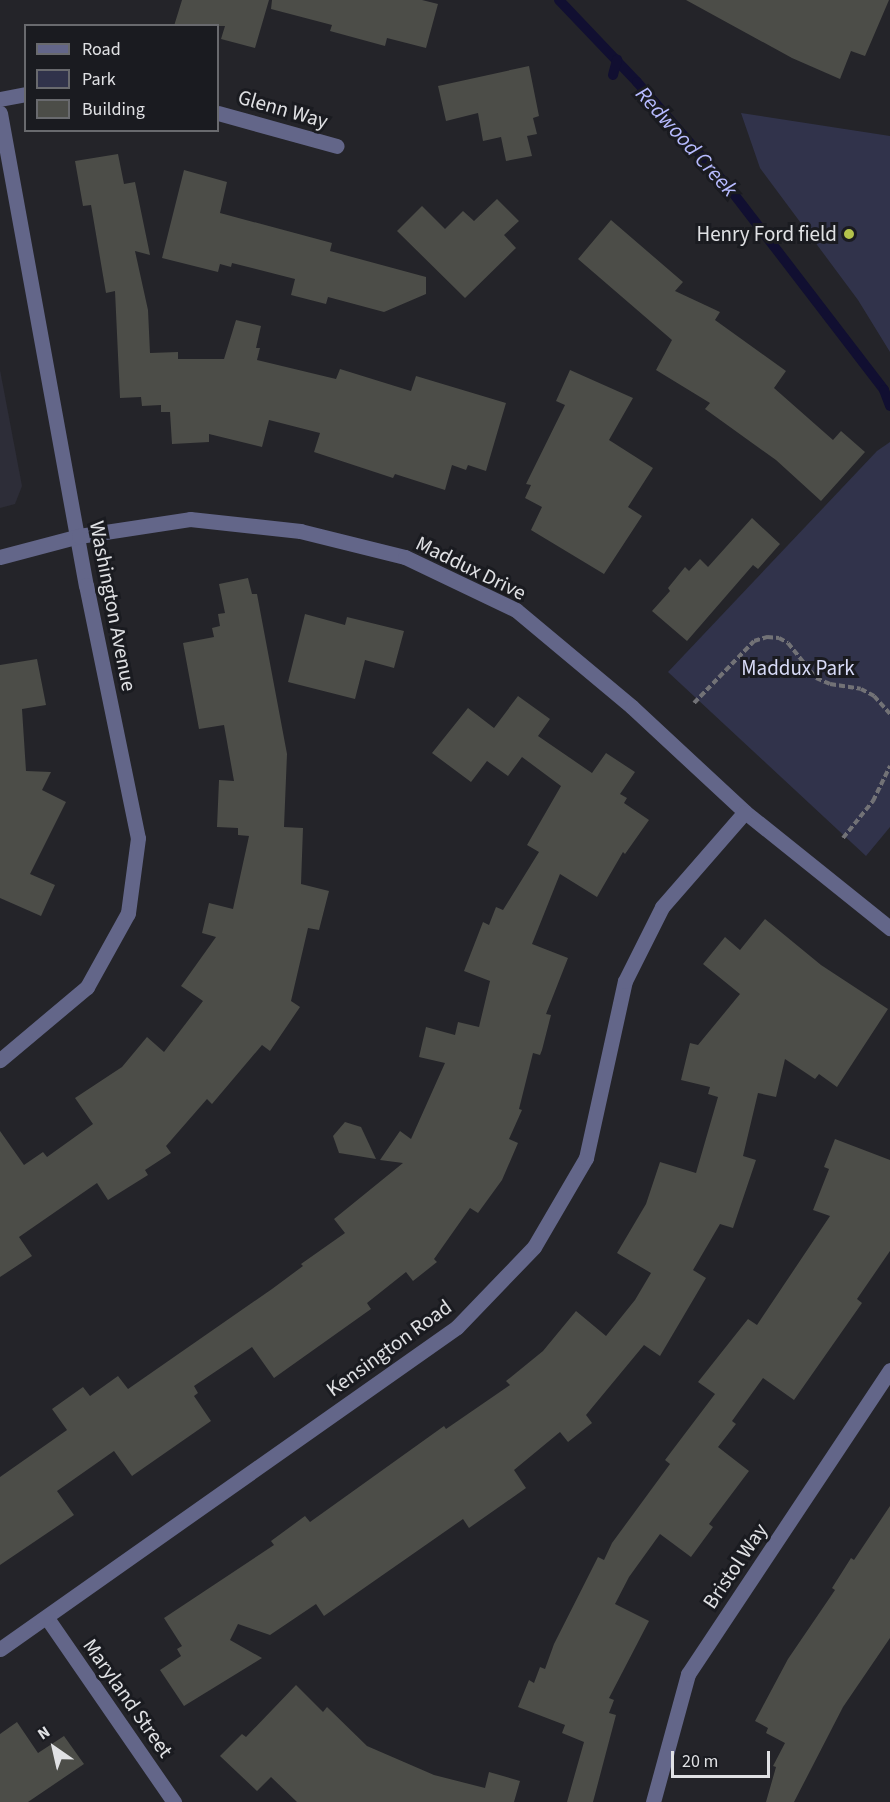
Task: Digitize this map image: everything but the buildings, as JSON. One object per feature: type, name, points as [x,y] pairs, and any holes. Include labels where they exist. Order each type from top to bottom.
[{"type":"street","points":[[0,99],[24,94]]},
{"type":"street","name":"Washington Avenue","points":[[0,113],[79,536],[86,585],[138,838],[128,913],[87,987],[0,1060]]},
{"type":"street","name":"Glenn Way","points":[[219,113],[338,146]]},
{"type":"street","name":"Maddux Drive","points":[[0,557],[79,536],[190,519],[300,531],[405,557],[516,610],[632,707],[745,812],[890,928]]},
{"type":"street","name":"Kensington Road","points":[[0,1649],[457,1327],[534,1247],[586,1158],[625,981],[662,906],[745,812]]},
{"type":"street","name":"Bristol Way","points":[[653,1802],[688,1674],[890,1371]]},
{"type":"street","name":"Maryland Street","points":[[47,1618],[174,1802]]},
{"type":"path","points":[[694,703],[754,641],[767,637],[779,638],[788,643],[816,678],[830,684],[861,689],[874,696],[890,714]]},
{"type":"path","points":[[843,838],[873,801],[890,766]]},
{"type":"shaded area","points":[[0,370],[22,486],[15,504],[0,508]]},
{"type":"green space","name":"Henry Ford field","points":[[741,113],[890,136],[890,352],[858,300],[760,168]]},
{"type":"green space","name":"Maddux Park","points":[[890,442],[890,827],[866,856],[668,672],[877,451]]},
{"type":"waterway","name":"Redwood Creek","points":[[559,0],[637,82],[730,189],[884,390],[890,406]]},
{"type":"waterway","points":[[613,75],[617,60]]},
{"type":"place","name":"Henry Ford field","points":[[849,234]]}]
